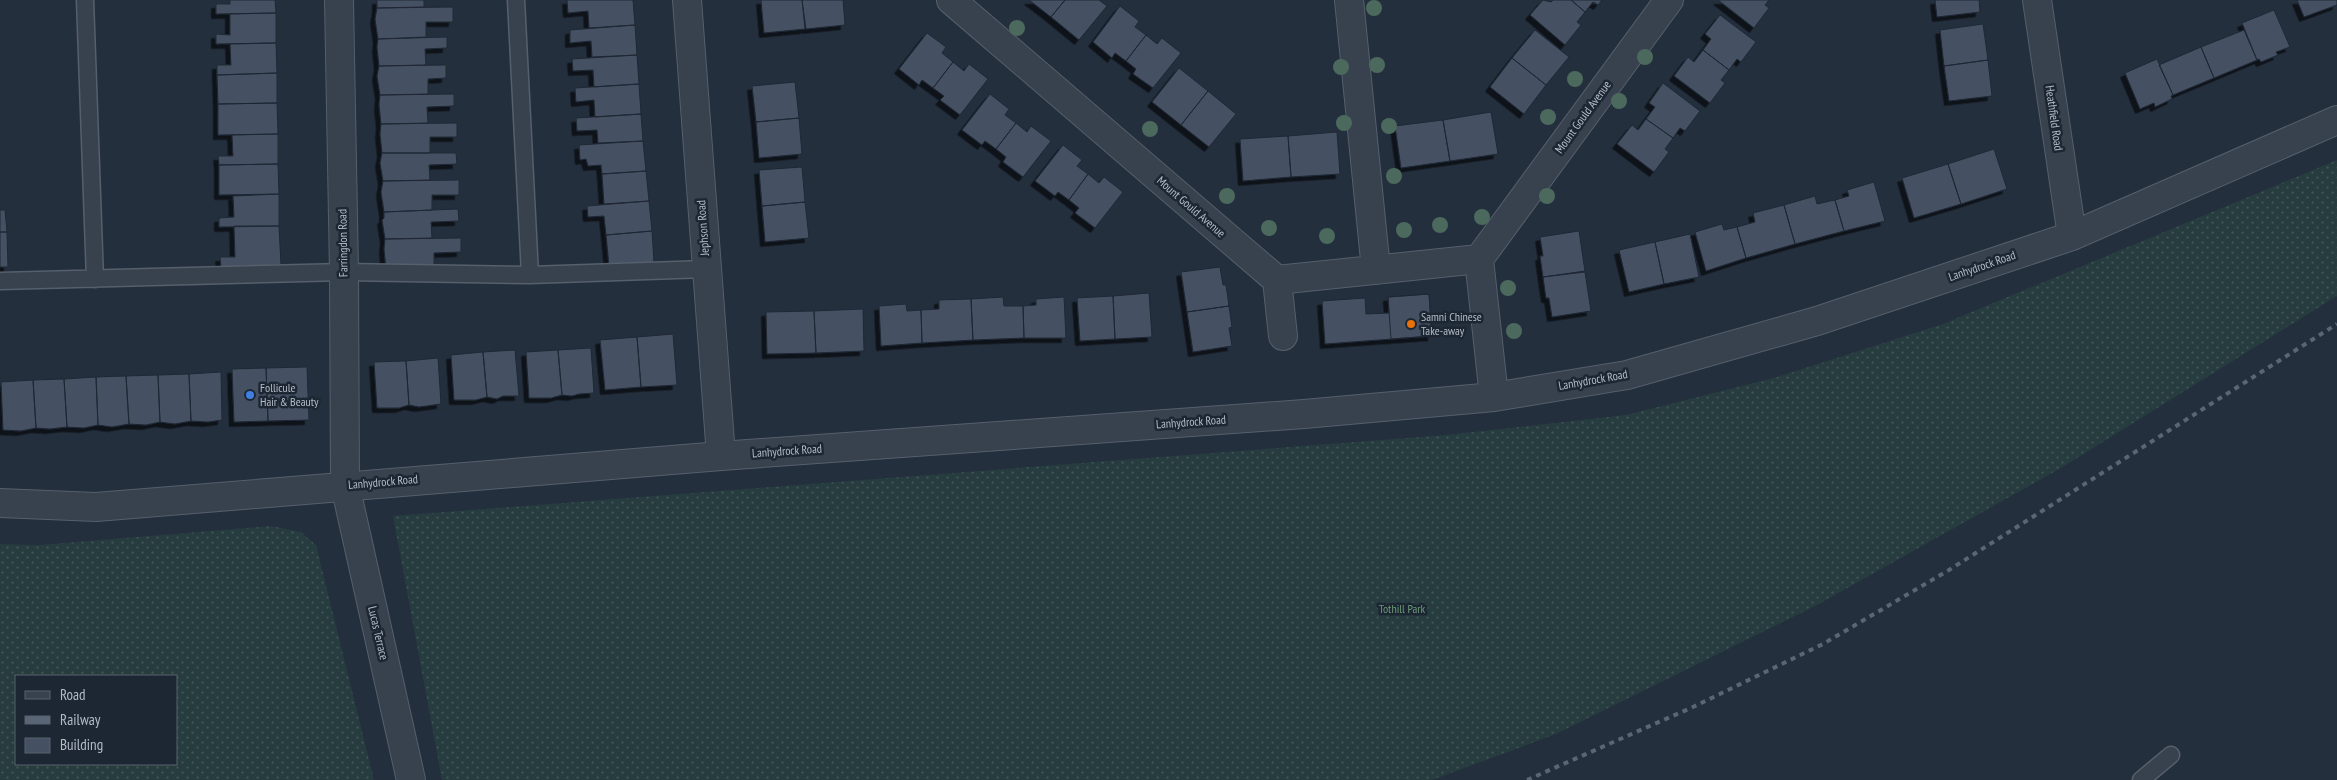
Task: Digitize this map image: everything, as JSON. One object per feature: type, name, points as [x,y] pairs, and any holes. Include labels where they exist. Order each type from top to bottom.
[{"type":"street","name":"Farringdon Road","points":[[339,0],[344,272],[345,485]]},
{"type":"street","name":"Jephson Road","points":[[687,0],[721,456]]},
{"type":"street","name":"Mount Gould Avenue","points":[[951,0],[1277,280]]},
{"type":"street","points":[[1349,0],[1376,270]]},
{"type":"street","name":"Mount Gould Avenue","points":[[1479,259],[1669,0]]},
{"type":"street","name":"Heathfield Road","points":[[2037,0],[2072,236]]},
{"type":"street","name":"Lanhydrock Road","points":[[0,503],[96,507],[345,485],[1294,414],[1494,397],[1627,375],[1816,322],[2072,236],[2337,120]]},
{"type":"street","points":[[1283,336],[1277,280],[1479,259],[1494,397]]},
{"type":"street","name":"Lucas Terrace","points":[[345,485],[410,780]]},
{"type":"lane","points":[[85,0],[94,279]]},
{"type":"lane","points":[[516,0],[530,275]]},
{"type":"lane","points":[[0,281],[344,272],[530,275],[706,269]]},
{"type":"lane","points":[[2141,780],[2171,756]]},
{"type":"green space","name":"Tothill Park","points":[[2337,160],[2337,296],[2061,468],[1817,605],[1556,734],[1432,780],[442,780],[393,516],[1447,435],[1626,415],[1774,378],[1943,324]]},
{"type":"green space","points":[[271,526],[301,532],[316,545],[374,780],[0,780],[0,544],[40,545]]},
{"type":"building","points":[[230,0],[275,0],[276,13],[216,14],[216,4],[230,4]]},
{"type":"building","points":[[377,0],[424,0],[424,7],[377,8]]},
{"type":"building","points":[[567,0],[633,0],[635,25],[589,28],[588,11],[568,13]]},
{"type":"building","points":[[761,0],[802,0],[805,29],[764,33]]},
{"type":"building","points":[[802,0],[843,0],[845,25],[806,29]]},
{"type":"building","points":[[1029,0],[1065,0],[1051,17]]},
{"type":"building","points":[[1065,0],[1099,0],[1107,6],[1079,40],[1051,17]]},
{"type":"building","points":[[1543,0],[1551,2],[1553,0],[1571,0],[1585,12],[1577,22],[1581,25],[1565,45],[1530,15]]},
{"type":"building","points":[[1571,0],[1602,0],[1598,5],[1593,2],[1585,12]]},
{"type":"building","points":[[1718,0],[1769,0],[1765,5],[1769,8],[1754,28]]},
{"type":"building","points":[[1935,0],[1979,0],[1980,12],[1937,17]]},
{"type":"building","points":[[2297,0],[2337,0],[2337,5],[2304,17]]},
{"type":"building","points":[[1120,6],[1139,21],[1135,27],[1146,35],[1126,61],[1115,53],[1112,58],[1093,42]]},
{"type":"building","points":[[453,7],[453,22],[426,22],[426,37],[378,39],[375,19],[377,8]]},
{"type":"building","points":[[2274,10],[2290,47],[2276,52],[2278,55],[2261,62],[2259,59],[2257,60],[2242,23]]},
{"type":"building","points":[[276,13],[276,43],[216,44],[216,34],[230,35],[230,14]]},
{"type":"building","points":[[1720,15],[1756,42],[1741,62],[1737,59],[1729,70],[1703,50],[1711,39],[1705,34]]},
{"type":"building","points":[[1983,24],[1988,60],[1944,66],[1940,30]]},
{"type":"building","points":[[635,25],[637,55],[592,57],[591,41],[570,43],[570,30]]},
{"type":"building","points":[[1535,30],[1569,57],[1546,85],[1512,58]]},
{"type":"building","points":[[2244,30],[2257,60],[2214,78],[2201,47]]},
{"type":"building","points":[[927,33],[946,47],[942,53],[953,62],[933,88],[922,80],[919,85],[899,69]]},
{"type":"building","points":[[1146,35],[1157,44],[1162,38],[1181,53],[1153,88],[1133,74],[1136,69],[1126,61]]},
{"type":"building","points":[[447,37],[447,48],[425,49],[426,65],[379,66],[378,39]]},
{"type":"building","points":[[276,43],[277,73],[217,75],[217,65],[231,65],[230,44]]},
{"type":"building","points":[[2201,47],[2214,78],[2173,95],[2159,65]]},
{"type":"building","points":[[1703,50],[1729,70],[1721,80],[1725,83],[1710,103],[1674,76],[1688,57],[1694,62]]},
{"type":"building","points":[[637,55],[639,84],[594,87],[593,70],[573,71],[572,59]]},
{"type":"building","points":[[1512,58],[1546,85],[1524,114],[1490,87]]},
{"type":"building","points":[[2157,59],[2173,95],[2171,96],[2172,99],[2155,107],[2154,103],[2140,109],[2125,73]]},
{"type":"building","points":[[1988,60],[1992,96],[1949,101],[1944,66]]},
{"type":"building","points":[[953,62],[964,71],[969,64],[988,79],[960,115],[940,100],[944,96],[933,88]]},
{"type":"building","points":[[446,65],[446,78],[428,79],[428,94],[380,95],[377,76],[379,66]]},
{"type":"building","points":[[1179,68],[1208,91],[1181,125],[1152,102]]},
{"type":"building","points":[[277,73],[277,103],[218,104],[217,75]]},
{"type":"building","points":[[795,82],[799,118],[756,122],[752,86]]},
{"type":"building","points":[[1663,83],[1700,111],[1685,131],[1680,128],[1673,138],[1646,119],[1655,107],[1649,103]]},
{"type":"building","points":[[639,84],[641,114],[595,117],[594,100],[576,102],[575,88]]},
{"type":"building","points":[[1208,91],[1236,114],[1209,147],[1181,125]]},
{"type":"building","points":[[454,94],[454,106],[427,107],[428,123],[381,124],[380,95]]},
{"type":"building","points":[[990,94],[1009,109],[1005,115],[1016,123],[996,149],[985,141],[982,145],[962,130]]},
{"type":"building","points":[[277,103],[278,134],[218,135],[218,104]]},
{"type":"building","points":[[1491,112],[1498,154],[1450,161],[1443,120]]},
{"type":"building","points":[[641,114],[643,141],[598,143],[597,130],[577,131],[576,118]]},
{"type":"building","points":[[799,118],[802,154],[759,158],[756,122]]},
{"type":"building","points":[[1646,119],[1673,138],[1665,149],[1669,152],[1654,172],[1617,144],[1632,125],[1638,130]]},
{"type":"building","points":[[1443,120],[1450,161],[1401,168],[1395,126]]},
{"type":"building","points":[[457,123],[457,137],[430,137],[430,153],[382,153],[381,124]]},
{"type":"building","points":[[1016,123],[1027,132],[1031,126],[1051,141],[1023,177],[1003,162],[1006,157],[996,149]]},
{"type":"building","points":[[1337,132],[1340,174],[1291,177],[1288,136]]},
{"type":"building","points":[[278,134],[278,164],[219,165],[218,156],[233,156],[232,135]]},
{"type":"building","points":[[1288,136],[1291,177],[1243,181],[1240,139]]},
{"type":"building","points":[[643,141],[646,171],[602,174],[601,165],[588,166],[586,159],[580,160],[579,145]]},
{"type":"building","points":[[1063,145],[1082,160],[1077,166],[1088,174],[1069,200],[1058,192],[1055,196],[1035,181]]},
{"type":"building","points":[[1994,149],[2007,189],[1961,204],[1948,164]]},
{"type":"building","points":[[382,153],[456,153],[457,164],[429,165],[430,180],[383,181],[380,163]]},
{"type":"building","points":[[278,164],[279,194],[219,195],[219,165]]},
{"type":"building","points":[[1948,164],[1961,204],[1914,218],[1902,178]]},
{"type":"building","points":[[802,167],[805,202],[762,206],[759,170]]},
{"type":"building","points":[[646,171],[649,201],[604,204],[602,174]]},
{"type":"building","points":[[1088,174],[1099,183],[1104,177],[1123,192],[1095,228],[1075,213],[1079,208],[1069,200]]},
{"type":"building","points":[[459,180],[459,195],[432,195],[432,210],[384,212],[381,192],[383,181]]},
{"type":"building","points":[[1874,182],[1885,221],[1844,231],[1835,200],[1849,196],[1847,190]]},
{"type":"building","points":[[279,194],[279,226],[219,227],[219,218],[234,217],[233,196]]},
{"type":"building","points":[[1815,196],[1817,204],[1835,200],[1844,231],[1795,244],[1784,205]]},
{"type":"building","points":[[649,201],[652,231],[606,235],[604,216],[588,217],[587,206]]},
{"type":"building","points":[[805,202],[809,238],[765,242],[762,206]]},
{"type":"building","points":[[1784,205],[1795,244],[1746,258],[1737,227],[1755,222],[1753,213]]},
{"type":"building","points":[[458,209],[459,221],[431,222],[432,238],[385,239],[382,220],[384,212]]},
{"type":"building","points":[[0,210],[5,210],[7,232],[0,232]]},
{"type":"building","points":[[1722,224],[1724,230],[1737,227],[1746,258],[1706,271],[1695,232]]},
{"type":"building","points":[[234,226],[279,226],[281,265],[221,267],[220,257],[235,257]]},
{"type":"building","points":[[652,231],[654,262],[609,266],[606,235]]},
{"type":"building","points":[[1579,231],[1585,271],[1543,277],[1540,256],[1543,256],[1540,237]]},
{"type":"building","points":[[0,232],[7,232],[8,267],[0,267]]},
{"type":"building","points":[[1690,234],[1699,277],[1664,284],[1655,242]]},
{"type":"building","points":[[461,238],[461,252],[434,253],[434,267],[386,269],[385,239]]},
{"type":"building","points":[[1655,242],[1664,284],[1629,292],[1619,250]]},
{"type":"building","points":[[1220,267],[1223,285],[1226,285],[1229,306],[1187,312],[1181,272]]},
{"type":"building","points":[[1585,272],[1591,311],[1552,317],[1549,298],[1546,298],[1543,277]]},
{"type":"building","points":[[1149,293],[1152,337],[1115,339],[1113,296]]},
{"type":"building","points":[[1429,294],[1432,336],[1325,344],[1322,301],[1365,298],[1366,314],[1389,313],[1388,297]]},
{"type":"building","name":"Samni Chinese Take-away","points":[[1429,294],[1432,336],[1391,339],[1388,297]]},
{"type":"building","points":[[1113,296],[1115,339],[1080,341],[1077,298]]},
{"type":"building","points":[[1003,297],[1004,306],[1023,306],[1024,338],[973,340],[971,299]]},
{"type":"building","points":[[1064,297],[1066,338],[1024,338],[1023,306],[1036,305],[1036,299]]},
{"type":"building","points":[[971,299],[973,340],[922,343],[921,310],[939,309],[939,300]]},
{"type":"building","points":[[906,304],[907,311],[921,310],[922,343],[881,346],[879,306]]},
{"type":"building","points":[[1229,306],[1232,327],[1229,328],[1232,346],[1193,352],[1187,312]]},
{"type":"building","points":[[863,309],[864,351],[816,353],[814,311]]},
{"type":"building","points":[[814,311],[816,353],[767,354],[766,312]]},
{"type":"building","points":[[673,334],[677,385],[641,387],[637,337]]},
{"type":"building","points":[[637,337],[641,387],[605,390],[600,340]]},
{"type":"building","points":[[591,348],[594,393],[572,396],[562,395],[558,350]]},
{"type":"building","points":[[515,350],[519,396],[503,396],[497,399],[487,397],[483,352]]},
{"type":"building","points":[[558,350],[562,395],[551,398],[529,398],[526,352]]},
{"type":"building","points":[[483,352],[487,397],[476,400],[454,400],[451,355]]},
{"type":"building","points":[[438,358],[441,404],[419,407],[409,405],[406,361]]},
{"type":"building","points":[[406,361],[409,405],[399,408],[377,408],[374,362]]},
{"type":"building","points":[[307,367],[309,420],[268,421],[266,368]]},
{"type":"building","name":"Follicule Hair & Beauty","points":[[266,368],[268,421],[234,422],[232,369]]},
{"type":"building","points":[[221,372],[222,420],[208,422],[191,421],[189,374]]},
{"type":"building","points":[[189,374],[191,421],[175,424],[160,422],[158,375]]},
{"type":"building","points":[[158,375],[160,422],[146,425],[129,424],[126,376]]},
{"type":"building","points":[[126,376],[129,424],[112,427],[98,425],[96,377]]},
{"type":"building","points":[[96,377],[98,425],[84,428],[67,427],[64,379]]},
{"type":"building","points":[[64,379],[67,427],[36,428],[33,380]]},
{"type":"building","points":[[33,380],[36,428],[21,431],[3,430],[1,382]]},
{"type":"railway","points":[[1527,780],[1693,707],[1823,644],[1949,570],[2337,324]]},
{"type":"place","name":"Samni Chinese Take-away","points":[[1411,324]]},
{"type":"place","name":"Follicule Hair & Beauty","points":[[250,395]]}]
